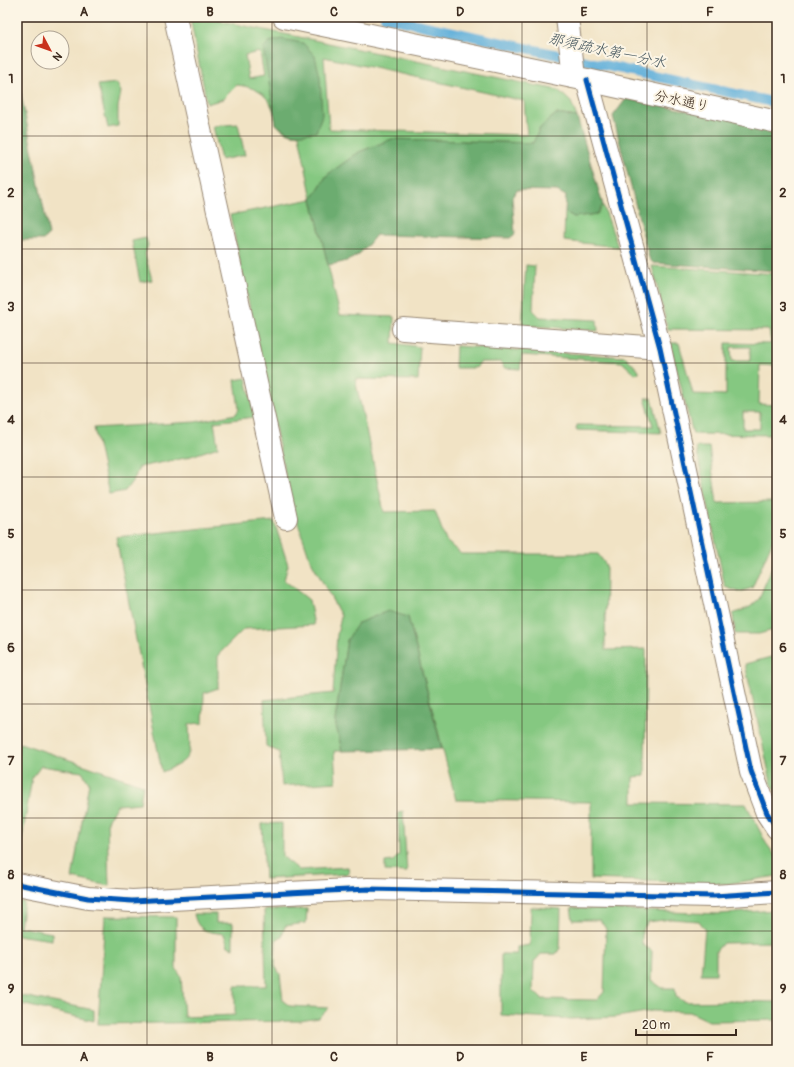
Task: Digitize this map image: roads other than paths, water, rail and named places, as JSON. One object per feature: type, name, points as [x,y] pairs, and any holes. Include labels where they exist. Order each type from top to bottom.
[{"type":"street","points":[[175,17],[286,518]]},
{"type":"street","name":"分水通り","points":[[284,17],[581,78],[777,122]]},
{"type":"street","points":[[567,17],[581,78],[660,348],[751,771],[767,813],[777,828]]},
{"type":"street","points":[[403,329],[660,348]]},
{"type":"street","points":[[17,884],[88,898],[132,901],[368,889],[714,896],[777,892]]},
{"type":"waterway","name":"那須疏水第一分水","points":[[385,17],[777,103]]}]
